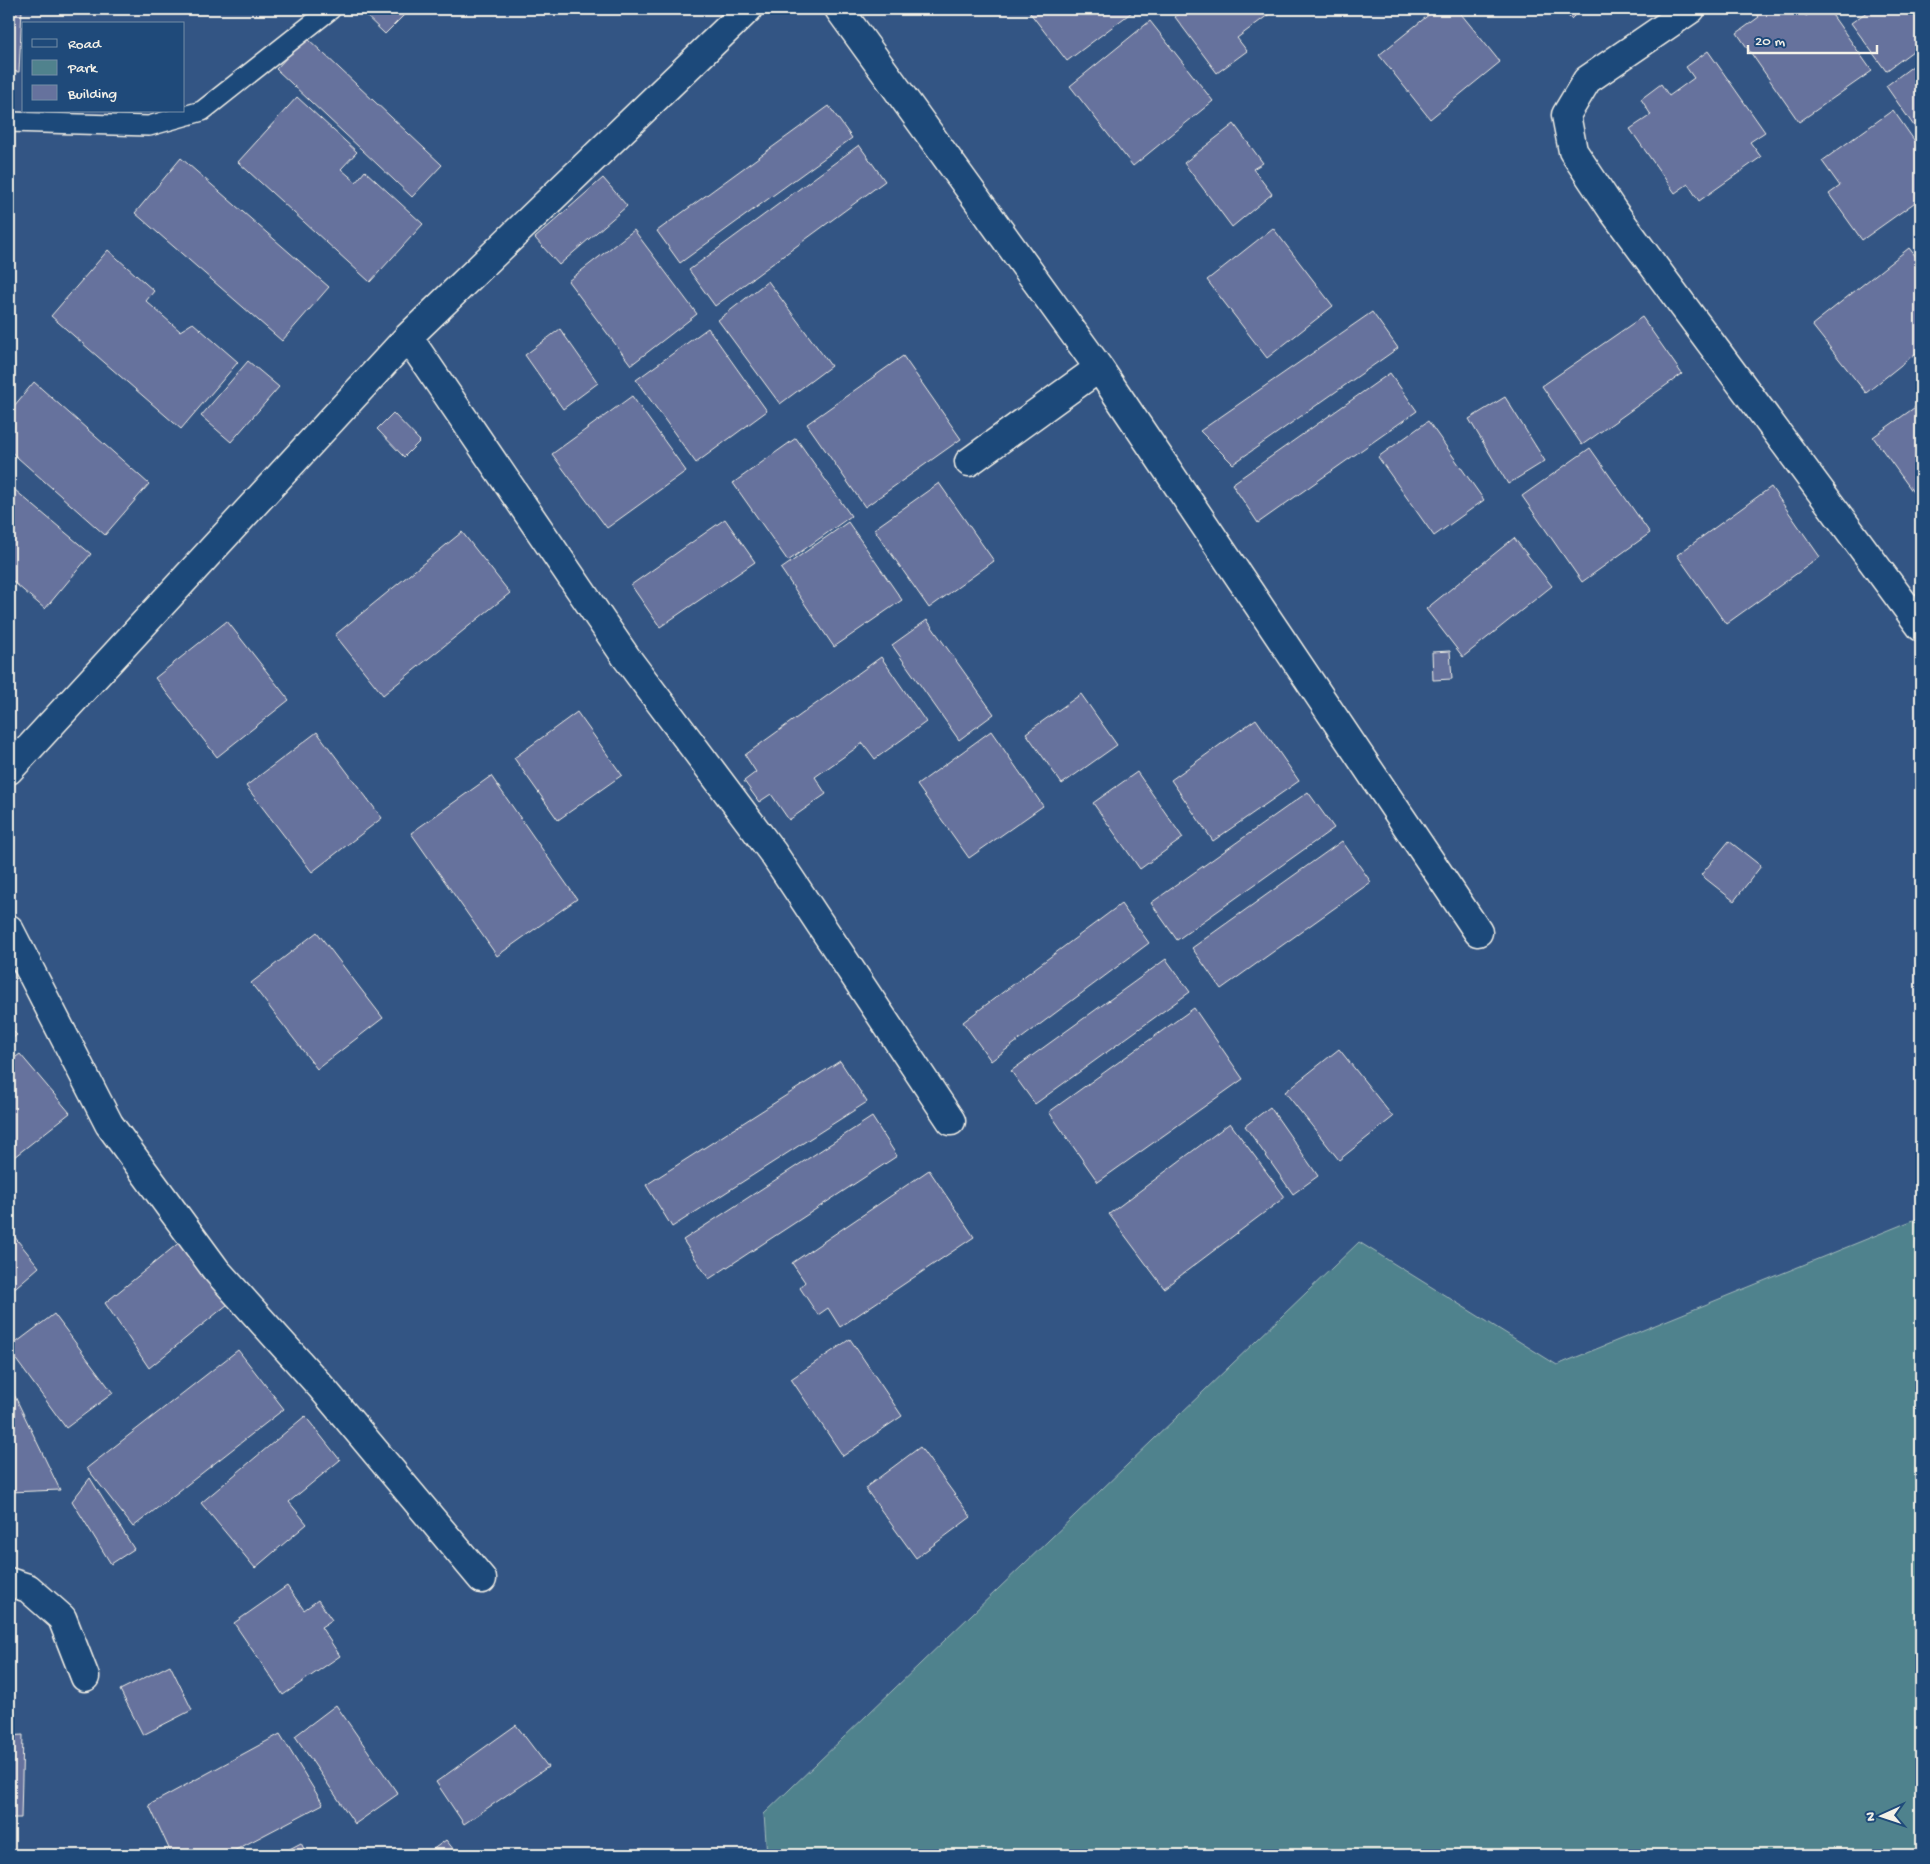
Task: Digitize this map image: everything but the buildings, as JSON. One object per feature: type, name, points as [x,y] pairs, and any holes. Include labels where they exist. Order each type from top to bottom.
[{"type":"street","points":[[9,770],[408,337],[748,9]]},
{"type":"street","points":[[839,9],[1099,368],[1478,932]]},
{"type":"street","points":[[1691,9],[1586,80],[1566,115],[1572,151],[1612,211],[1921,627]]},
{"type":"street","points":[[408,337],[626,657],[773,853],[951,1121]]},
{"type":"street","points":[[969,462],[1099,368]]},
{"type":"street","points":[[9,929],[109,1124],[120,1140],[216,1270],[322,1388],[482,1578]]},
{"type":"street","points":[[9,1582],[28,1588],[62,1618],[85,1677]]},
{"type":"lane","points":[[9,122],[149,126],[202,111],[331,9]]},
{"type":"green space","points":[[1921,1217],[1921,1855],[767,1855],[764,1814],[1359,1242],[1557,1365]]}]
